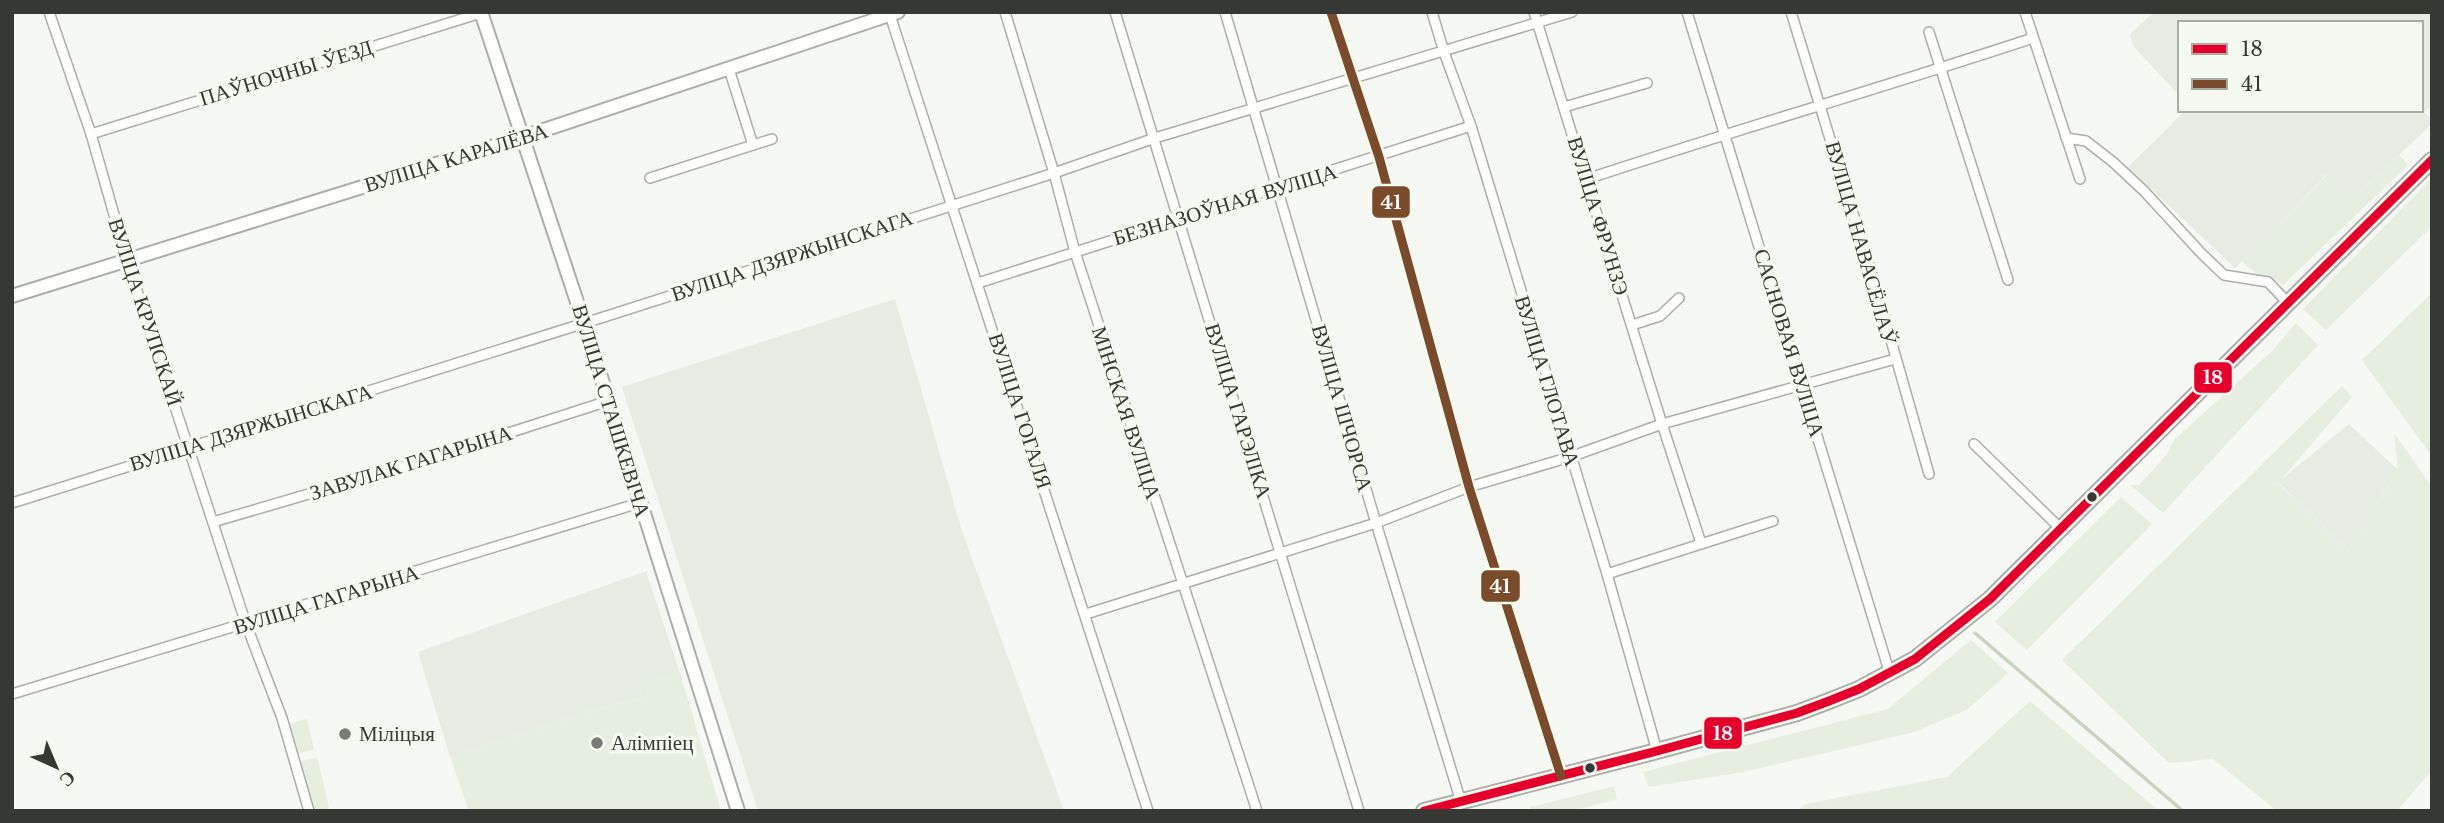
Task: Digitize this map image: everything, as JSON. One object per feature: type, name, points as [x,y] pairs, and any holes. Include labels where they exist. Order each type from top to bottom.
[{"type":"main road","points":[[1424,811],[1797,713],[1859,689],[1915,659],[1979,607],[2061,529],[2432,160]]},
{"type":"street","name":"ВУЛІЦА КРУПСКАЙ","points":[[49,12],[91,134],[127,261],[246,624],[282,718],[309,811]]},
{"type":"street","name":"ПАЎНОЧНЫ ЎЕЗД","points":[[91,134],[481,12]]},
{"type":"street","name":"ВУЛІЦА СТАШКЕВІЧА","points":[[481,12],[584,323],[738,811]]},
{"type":"street","name":"МІНСКАЯ ВУЛІЦА","points":[[1005,12],[1055,173],[1075,252],[1256,811]]},
{"type":"street","name":"ВУЛІЦА ГАРЭЛІКА","points":[[1115,12],[1156,138],[1359,811]]},
{"type":"street","name":"ВУЛІЦА ШЧОРСА","points":[[1225,12],[1461,802]]},
{"type":"street","points":[[1331,12],[1379,157],[1469,487],[1561,776]]},
{"type":"street","name":"ВУЛІЦА ГЛОТАВА","points":[[1432,12],[1471,127],[1607,574],[1657,751]]},
{"type":"street","name":"ВУЛІЦА ФРУНЗЭ","points":[[1534,12],[1701,543]]},
{"type":"street","name":"ВУЛІЦА ДЗЯРЖЫНСКАГА","points":[[12,503],[1055,173],[1156,138],[1572,12]]},
{"type":"street","name":"САСНОВАЯ ВУЛІЦА","points":[[1687,12],[1890,674]]},
{"type":"street","name":"ВУЛІЦА НАВАСЁЛАЎ","points":[[1791,12],[1879,298],[1928,474]]},
{"type":"street","points":[[2025,12],[2080,180]]},
{"type":"street","name":"ВУЛІЦА КАРАЛЁВА","points":[[12,296],[523,137],[892,13]]},
{"type":"street","name":"ВУЛІЦА ГОГАЛЯ","points":[[892,13],[1148,811]]},
{"type":"street","points":[[1929,32],[2008,280]]},
{"type":"street","points":[[1587,179],[1725,133],[1940,69],[2033,38]]},
{"type":"street","points":[[729,69],[753,145]]},
{"type":"street","points":[[1564,107],[1647,83]]},
{"type":"street","name":"БЕЗНАЗОЎНАЯ ВУЛІЦА","points":[[978,283],[1471,127]]},
{"type":"street","points":[[2066,138],[2086,141],[2113,162],[2224,275],[2268,282],[2289,304]]},
{"type":"street","points":[[650,178],[772,139]]},
{"type":"street","points":[[1632,326],[1660,316],[1679,298]]},
{"type":"street","points":[[1086,614],[1376,523],[1469,487],[1570,457],[1662,424],[1895,359]]},
{"type":"street","name":"ЗАВУЛАК ГАГАРЫНА","points":[[213,522],[418,462],[608,401]]},
{"type":"street","points":[[1974,444],[2061,529]]},
{"type":"street","name":"ВУЛІЦА ГАГАРЫНА","points":[[12,694],[639,503]]},
{"type":"street","points":[[1607,574],[1773,522]]},
{"type":"shaded area","points":[[2154,12],[2432,12],[2432,105],[2424,112],[2432,120],[2432,124],[2352,199],[2327,174],[2235,268],[2128,167],[2184,112],[2423,112],[2423,21],[2178,21],[2178,94],[2133,46],[2130,34]]},
{"type":"shaded area","points":[[2399,155],[2408,165],[2283,285],[2268,276],[2260,276],[2241,261],[2328,174],[2352,199]]},
{"type":"shaded area","points":[[2432,178],[2432,226],[2326,330],[2303,309]]},
{"type":"shaded area","points":[[2432,293],[2432,456],[2362,360]]},
{"type":"shaded area","points":[[895,299],[962,531],[1064,811],[758,811],[622,387]]},
{"type":"shaded area","points":[[2296,323],[2318,345],[2163,513],[2130,485],[2139,485],[2168,453],[2174,440],[2272,351]]},
{"type":"shaded area","points":[[2342,386],[2352,397],[2278,483],[2348,550],[2398,470],[2394,433],[2432,487],[2432,770],[2397,811],[2277,811],[2213,759],[2169,763],[2062,660]]},
{"type":"shaded area","points":[[2349,424],[2398,470],[2348,550],[2278,482]]},
{"type":"shaded area","points":[[2121,497],[2152,524],[2027,650],[1995,622]]},
{"type":"shaded area","points":[[646,571],[680,673],[645,682],[648,696],[590,711],[450,757],[418,652]]},
{"type":"shaded area","points":[[1971,640],[2008,673],[1968,709],[1915,732],[1743,772],[1649,787],[1643,772],[1888,709]]},
{"type":"shaded area","name":"Алімпіец","points":[[680,673],[721,811],[457,811],[468,809],[450,757],[590,711],[648,696],[644,682]]},
{"type":"shaded area","points":[[2030,701],[2159,811],[1798,811],[1805,804],[1947,777]]},
{"type":"shaded area","points":[[307,719],[314,749],[297,754],[289,724]]},
{"type":"shaded area","points":[[317,757],[329,807],[326,811],[313,811],[300,762]]},
{"type":"shaded area","points":[[1614,786],[1617,799],[1572,811],[1532,811],[1530,807]]},
{"type":"waterway","points":[[1975,633],[2183,811]]},
{"type":"transit line","name":"41","points":[[1331,12],[1379,157],[1469,487],[1561,776]]},
{"type":"transit line","name":"18","points":[[1424,811],[1797,713],[1859,689],[1915,659],[1990,599],[2432,160]]},
{"type":"place","name":"Міліцыя","points":[[345,734]]},
{"type":"place","name":"Алімпіец","points":[[597,743]]}]
